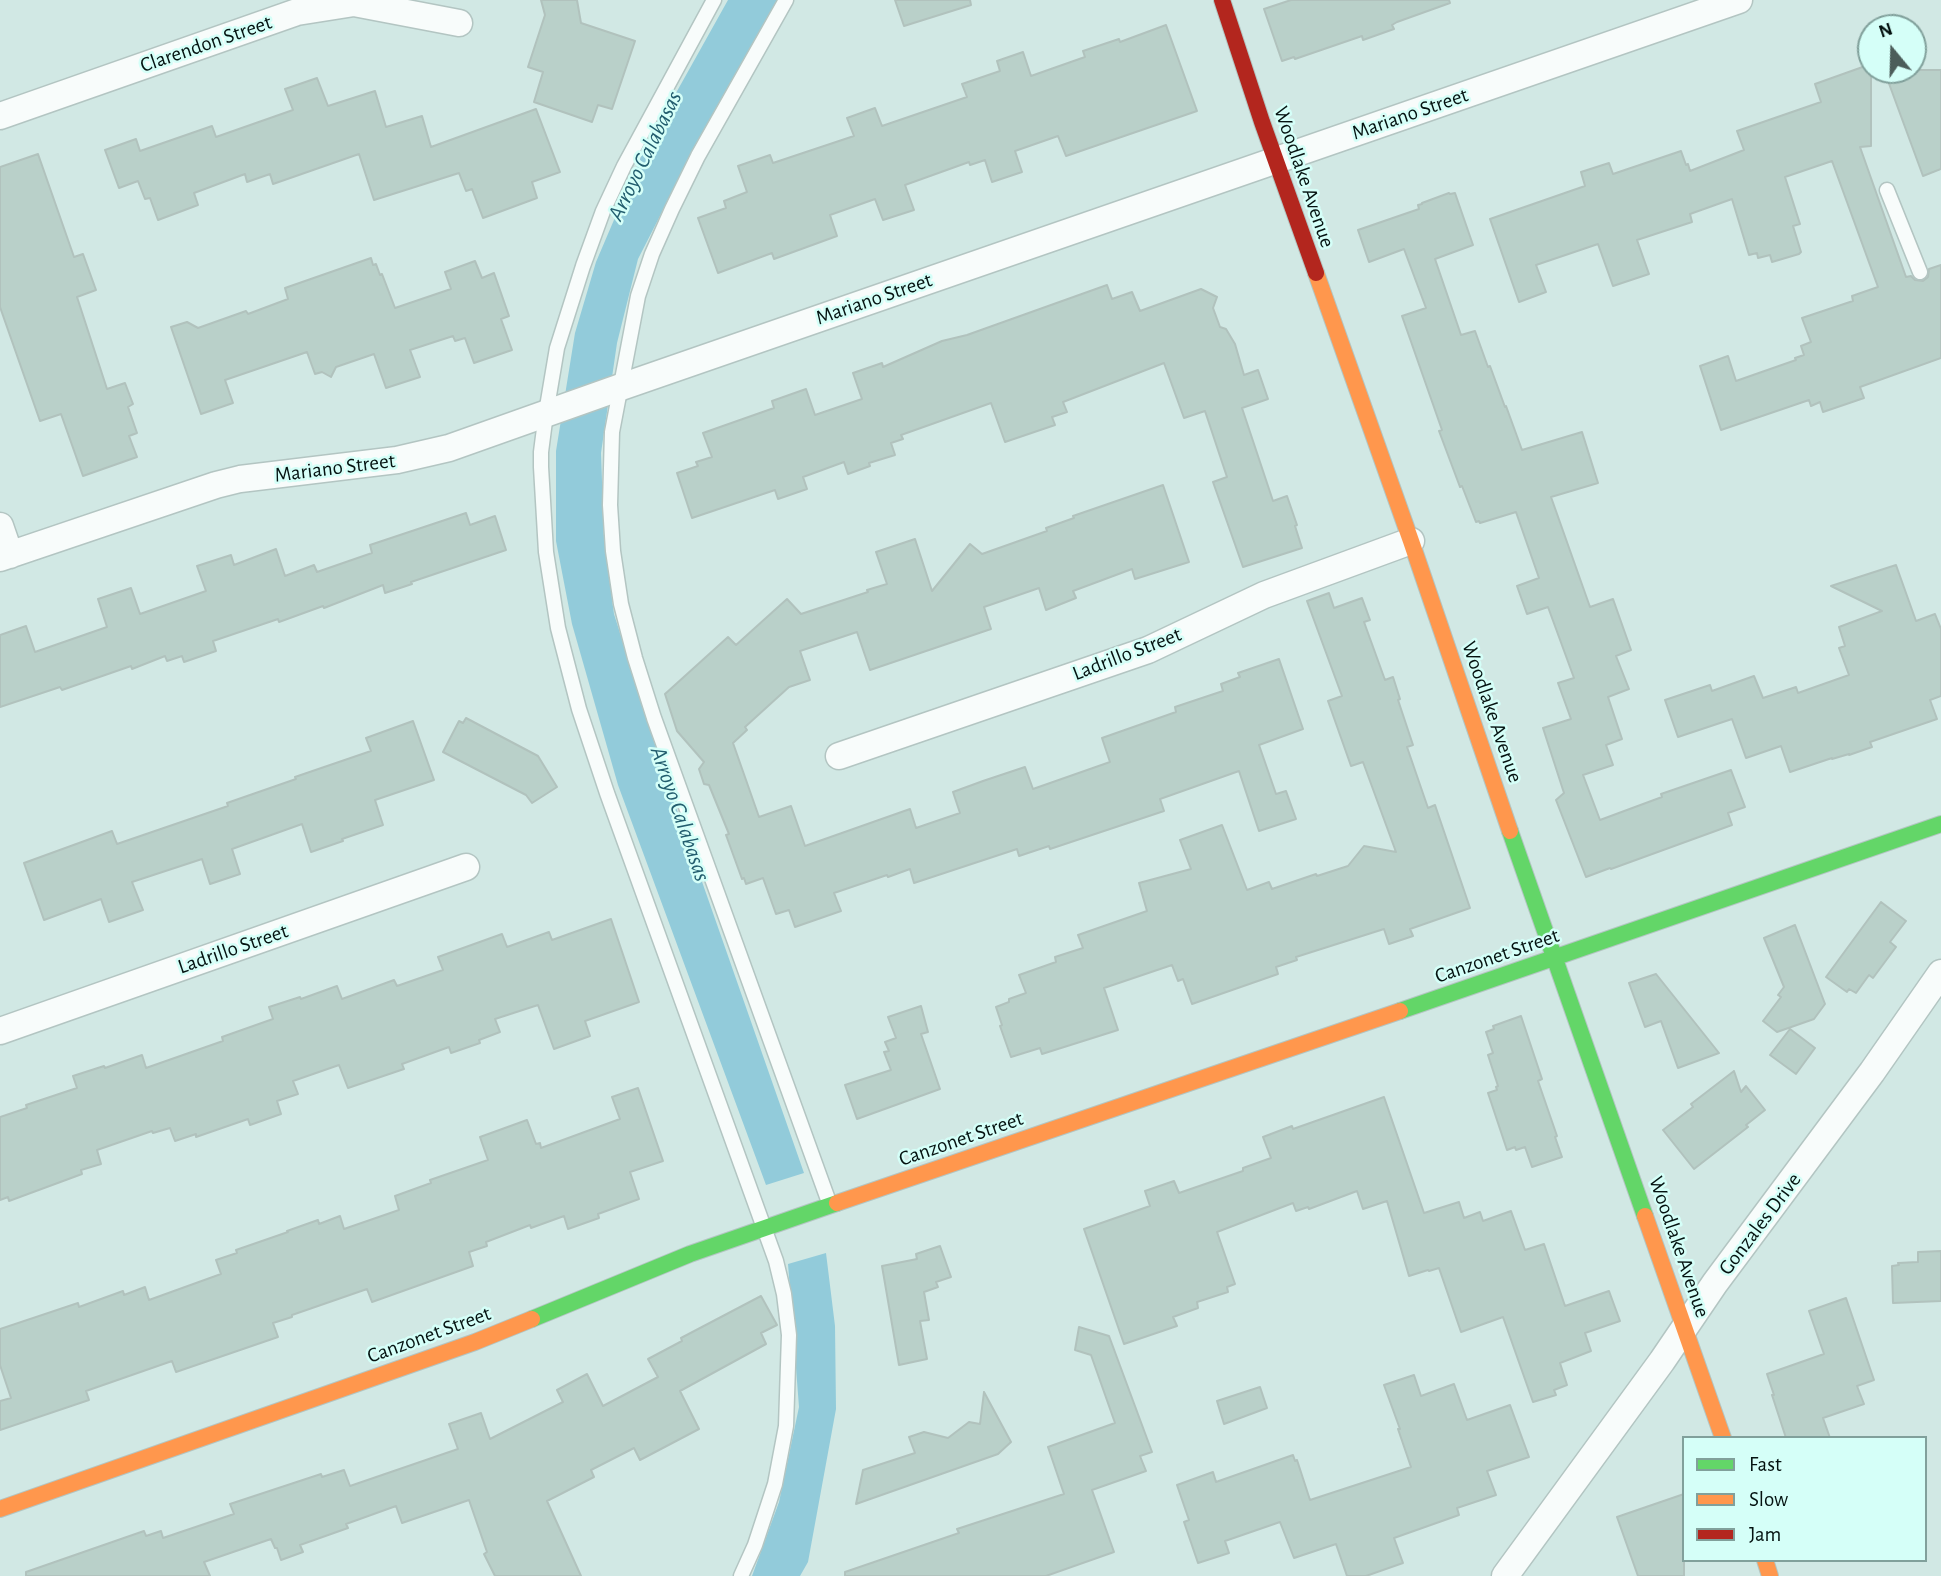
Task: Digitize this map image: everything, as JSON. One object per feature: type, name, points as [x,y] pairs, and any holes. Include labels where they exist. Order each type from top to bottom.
[{"type":"street","name":"Woodlake Avenue","points":[[1222,0],[1722,1436]]},
{"type":"street","name":"Mariano Street","points":[[5,556],[216,485],[397,460],[449,448],[1739,0]]},
{"type":"street","name":"Clarendon Street","points":[[0,116],[297,12],[354,3],[458,23]]},
{"type":"street","points":[[0,526],[5,556]]},
{"type":"street","name":"Ladrillo Street","points":[[839,756],[1148,650],[1264,595],[1411,541]]},
{"type":"street","name":"Canzonet Street","points":[[0,1509],[475,1342],[690,1254],[1941,824]]},
{"type":"street","name":"Ladrillo Street","points":[[0,1031],[466,867]]},
{"type":"street","name":"Gonzales Drive","points":[[1505,1576],[1941,973]]},
{"type":"lane","points":[[714,0],[624,166],[603,211],[557,348],[541,459],[546,552],[558,628],[579,709],[611,806],[776,1261],[783,1294],[789,1335],[786,1426],[775,1484],[755,1545],[741,1576]]},
{"type":"lane","points":[[786,0],[698,156],[652,254],[638,296],[628,340],[612,432],[610,505],[621,604],[635,658],[654,718],[831,1206]]},
{"type":"lane","points":[[1887,190],[1920,272]]},
{"type":"water","name":"Arroyo Calabasas","points":[[728,0],[778,0],[702,134],[638,259],[617,343],[601,453],[604,538],[614,614],[665,776],[804,1173],[766,1185],[618,785],[572,624],[556,541],[556,451],[575,333],[596,262],[643,152]]},
{"type":"water","points":[[826,1253],[835,1326],[836,1409],[808,1562],[800,1576],[752,1576],[779,1502],[799,1407],[788,1264]]},
{"type":"building","points":[[541,0],[577,0],[581,23],[635,41],[612,109],[598,105],[592,122],[534,102],[543,72],[528,67],[545,15]]},
{"type":"building","points":[[895,0],[970,0],[971,5],[904,26]]},
{"type":"building","points":[[1291,0],[1449,0],[1450,3],[1397,22],[1392,25],[1394,29],[1363,40],[1362,36],[1282,61],[1264,9]]},
{"type":"building","points":[[1166,25],[1197,111],[1066,156],[1058,136],[1015,151],[1022,172],[992,182],[985,160],[970,165],[969,162],[905,185],[914,210],[883,220],[875,199],[830,215],[837,236],[774,259],[772,253],[718,273],[698,218],[726,208],[724,201],[747,192],[738,166],[770,155],[773,163],[854,136],[847,118],[875,108],[882,126],[967,97],[962,84],[1000,71],[997,61],[1023,52],[1031,76],[1085,57],[1083,51],[1119,39],[1120,42]]},
{"type":"building","points":[[1857,69],[1857,84],[1871,84],[1871,146],[1860,147],[1906,277],[1911,276],[1915,280],[1923,281],[1928,277],[1929,269],[1941,265],[1941,358],[1860,387],[1864,398],[1823,412],[1820,402],[1811,406],[1809,400],[1721,430],[1700,366],[1728,356],[1736,381],[1796,360],[1795,358],[1804,355],[1801,346],[1811,342],[1802,318],[1853,301],[1852,296],[1878,287],[1832,161],[1785,177],[1800,224],[1793,226],[1801,252],[1799,254],[1772,262],[1770,255],[1758,258],[1757,253],[1749,255],[1732,199],[1690,214],[1692,222],[1637,240],[1649,274],[1613,286],[1598,244],[1536,265],[1546,292],[1519,302],[1490,219],[1585,186],[1581,172],[1609,163],[1613,174],[1681,151],[1690,171],[1744,150],[1737,131],[1821,102],[1815,84]]},
{"type":"building","points":[[1927,70],[1941,70],[1941,169],[1923,176],[1889,84],[1927,84]]},
{"type":"building","points":[[317,78],[328,106],[375,91],[386,127],[422,116],[431,147],[536,109],[560,172],[532,182],[537,198],[483,218],[472,189],[466,191],[459,173],[374,200],[359,154],[273,184],[270,174],[247,182],[245,174],[194,193],[198,205],[158,220],[150,198],[145,199],[138,181],[119,188],[105,150],[136,139],[140,151],[212,126],[216,137],[293,110],[285,89]]},
{"type":"building","points":[[38,154],[74,257],[83,254],[96,290],[77,297],[107,389],[125,383],[133,404],[128,407],[137,433],[129,436],[137,457],[83,476],[61,414],[40,421],[0,307],[0,167]]},
{"type":"building","points":[[1455,193],[1473,245],[1435,259],[1461,335],[1475,331],[1522,450],[1582,432],[1598,483],[1551,497],[1590,607],[1613,599],[1631,650],[1616,656],[1629,689],[1608,697],[1622,739],[1606,745],[1613,765],[1583,775],[1600,820],[1662,797],[1661,794],[1731,770],[1745,807],[1728,813],[1732,825],[1586,877],[1556,800],[1564,793],[1543,728],[1571,719],[1558,683],[1574,678],[1548,607],[1527,614],[1517,586],[1539,578],[1516,512],[1476,522],[1439,431],[1442,430],[1402,316],[1426,308],[1404,249],[1369,262],[1358,230],[1419,209],[1418,205]]},
{"type":"building","points":[[371,258],[373,265],[376,264],[380,275],[382,274],[395,308],[451,289],[445,272],[475,261],[482,278],[494,273],[509,316],[501,319],[512,350],[474,363],[465,338],[455,341],[453,336],[410,350],[420,377],[386,388],[374,354],[336,367],[331,377],[322,372],[315,374],[307,352],[225,380],[233,403],[201,414],[171,327],[187,322],[198,328],[246,311],[248,314],[288,299],[285,288]]},
{"type":"building","points":[[1107,285],[1112,299],[1132,292],[1140,311],[1201,289],[1217,297],[1213,308],[1220,327],[1226,329],[1235,344],[1244,375],[1258,370],[1268,399],[1242,408],[1273,501],[1287,496],[1302,548],[1243,567],[1213,482],[1227,477],[1205,411],[1184,418],[1164,363],[1063,402],[1067,412],[1052,417],[1055,425],[1005,442],[991,403],[901,435],[903,439],[891,443],[895,455],[869,463],[870,466],[848,474],[844,462],[803,477],[807,489],[778,499],[775,490],[692,518],[677,473],[698,466],[696,462],[712,457],[703,433],[774,408],[772,401],[806,389],[815,415],[862,399],[853,373],[882,363],[883,367],[942,341],[967,335]]},
{"type":"building","points":[[1163,485],[1189,562],[1135,579],[1132,569],[1073,591],[1076,598],[1046,610],[1039,588],[984,607],[991,629],[870,670],[857,632],[800,651],[810,680],[789,687],[745,727],[747,730],[733,743],[759,817],[791,806],[805,846],[910,809],[916,828],[960,813],[953,792],[983,781],[1025,767],[1033,789],[1110,762],[1102,738],[1176,712],[1175,707],[1223,691],[1221,684],[1240,677],[1238,673],[1279,659],[1303,729],[1259,745],[1276,794],[1286,791],[1296,819],[1259,831],[1239,771],[1160,799],[1164,811],[1050,849],[1049,846],[1019,856],[1017,849],[914,883],[910,869],[888,877],[887,875],[834,893],[841,911],[795,927],[789,910],[776,914],[763,878],[746,884],[744,878],[742,879],[726,835],[729,834],[709,785],[704,784],[699,769],[704,762],[677,731],[665,694],[728,637],[736,645],[787,599],[801,614],[887,584],[876,552],[915,539],[932,591],[970,544],[982,554],[1047,531],[1046,528],[1074,518],[1073,516]]},
{"type":"building","points":[[466,513],[470,525],[495,516],[506,550],[385,593],[383,585],[324,608],[323,606],[279,622],[278,619],[213,641],[216,651],[184,662],[182,656],[167,661],[165,656],[132,669],[131,666],[62,690],[60,687],[0,707],[0,635],[26,626],[35,652],[107,627],[98,599],[131,588],[140,614],[206,591],[197,566],[231,555],[234,565],[276,549],[285,576],[314,565],[317,572],[372,553],[370,545]]},
{"type":"building","points":[[1896,565],[1916,621],[1935,614],[1941,629],[1941,696],[1930,700],[1937,719],[1870,742],[1872,747],[1790,772],[1781,746],[1746,758],[1732,719],[1678,737],[1665,700],[1710,685],[1712,691],[1754,676],[1763,698],[1796,687],[1798,693],[1849,675],[1839,648],[1845,646],[1839,627],[1882,611],[1831,586]]},
{"type":"building","points":[[1329,593],[1334,608],[1362,598],[1370,620],[1364,622],[1385,680],[1393,677],[1400,699],[1398,700],[1413,745],[1407,747],[1428,808],[1435,805],[1470,908],[1410,929],[1413,936],[1389,944],[1384,929],[1296,957],[1297,960],[1276,967],[1278,974],[1192,1004],[1183,979],[1178,981],[1172,965],[1104,988],[1118,1030],[1042,1054],[1040,1048],[1011,1057],[996,1007],[1026,993],[1019,975],[1056,962],[1055,957],[1083,948],[1078,935],[1147,911],[1139,883],[1191,869],[1180,840],[1222,825],[1247,890],[1269,882],[1272,889],[1348,866],[1364,846],[1396,852],[1363,762],[1351,766],[1328,701],[1342,696],[1307,601]]},
{"type":"building","points":[[466,718],[538,756],[557,787],[532,803],[526,795],[443,752],[459,721],[463,723]]},
{"type":"building","points":[[413,721],[434,780],[375,800],[383,825],[311,852],[302,824],[232,849],[240,874],[210,884],[202,859],[132,882],[143,910],[109,922],[101,899],[44,920],[24,863],[112,831],[117,844],[228,806],[227,803],[371,751],[366,738]]},
{"type":"building","points":[[1881,902],[1906,921],[1890,942],[1896,947],[1873,978],[1869,975],[1856,993],[1849,989],[1847,992],[1826,977]]},
{"type":"building","points":[[611,919],[639,1002],[585,1021],[590,1036],[554,1049],[538,1005],[495,1019],[500,1032],[479,1040],[480,1043],[451,1053],[449,1047],[402,1064],[404,1069],[348,1088],[339,1065],[293,1081],[298,1094],[277,1101],[281,1114],[250,1125],[248,1119],[196,1137],[196,1134],[175,1141],[170,1128],[153,1133],[152,1131],[97,1150],[101,1164],[81,1170],[82,1174],[9,1201],[8,1197],[0,1200],[0,1117],[77,1088],[73,1076],[142,1055],[146,1068],[223,1041],[222,1037],[273,1019],[269,1007],[337,986],[342,999],[394,980],[397,986],[443,970],[438,957],[502,934],[507,947],[549,932],[552,940]]},
{"type":"building","points":[[1795,925],[1825,1004],[1814,1019],[1777,1032],[1763,1021],[1781,997],[1778,995],[1784,987],[1764,938]]},
{"type":"building","points":[[1656,974],[1719,1053],[1678,1068],[1661,1021],[1645,1027],[1629,983]]},
{"type":"building","points":[[921,1006],[928,1032],[921,1034],[940,1089],[857,1119],[845,1085],[891,1070],[884,1052],[889,1051],[885,1042],[896,1038],[888,1017]]},
{"type":"building","points":[[1521,1016],[1542,1079],[1538,1081],[1562,1157],[1532,1167],[1525,1147],[1507,1150],[1488,1093],[1497,1090],[1498,1086],[1488,1055],[1493,1053],[1486,1032],[1494,1029],[1493,1026]]},
{"type":"building","points":[[1790,1029],[1815,1048],[1796,1074],[1770,1055]]},
{"type":"building","points":[[1734,1071],[1741,1092],[1746,1086],[1765,1110],[1746,1125],[1748,1127],[1694,1169],[1663,1130],[1693,1107],[1691,1104]]},
{"type":"building","points":[[638,1088],[663,1161],[630,1172],[639,1199],[598,1214],[599,1218],[568,1229],[564,1216],[531,1228],[530,1225],[486,1242],[487,1246],[469,1252],[473,1266],[372,1302],[367,1289],[292,1315],[273,1323],[278,1337],[176,1372],[172,1361],[86,1391],[89,1400],[0,1430],[0,1401],[11,1398],[0,1365],[0,1329],[78,1303],[79,1307],[123,1291],[124,1295],[145,1287],[149,1300],[221,1274],[216,1260],[287,1231],[318,1220],[319,1224],[340,1216],[344,1229],[399,1210],[395,1196],[431,1183],[430,1180],[488,1160],[480,1137],[527,1120],[536,1144],[540,1143],[541,1148],[620,1119],[612,1097]]},
{"type":"building","points":[[1384,1097],[1424,1213],[1459,1202],[1464,1218],[1480,1212],[1483,1221],[1511,1211],[1525,1250],[1544,1244],[1565,1306],[1609,1291],[1620,1321],[1585,1333],[1591,1351],[1560,1363],[1567,1385],[1554,1390],[1556,1395],[1533,1402],[1503,1317],[1461,1332],[1439,1268],[1409,1276],[1387,1201],[1363,1209],[1357,1191],[1309,1209],[1308,1207],[1296,1211],[1293,1203],[1217,1232],[1235,1284],[1227,1287],[1228,1292],[1197,1302],[1198,1308],[1173,1317],[1177,1326],[1124,1344],[1084,1229],[1150,1206],[1145,1191],[1174,1181],[1179,1193],[1243,1171],[1243,1168],[1271,1158],[1263,1137]]},
{"type":"building","points":[[940,1246],[951,1277],[936,1282],[938,1287],[924,1292],[929,1320],[920,1321],[927,1359],[899,1365],[882,1266],[917,1259],[916,1254]]},
{"type":"building","points":[[1941,1251],[1941,1301],[1893,1303],[1892,1266],[1918,1262],[1918,1252]]},
{"type":"building","points":[[761,1296],[777,1325],[761,1333],[766,1344],[680,1391],[699,1429],[640,1460],[634,1448],[591,1470],[594,1477],[547,1501],[581,1576],[495,1576],[484,1554],[487,1552],[469,1500],[402,1523],[396,1506],[346,1524],[348,1528],[300,1545],[303,1552],[281,1560],[271,1539],[204,1562],[210,1576],[26,1576],[26,1572],[144,1531],[146,1536],[161,1531],[163,1538],[234,1514],[230,1504],[321,1474],[322,1477],[344,1470],[350,1486],[458,1449],[449,1424],[481,1413],[490,1439],[563,1402],[557,1390],[587,1374],[603,1406],[658,1377],[648,1359],[682,1341],[681,1338]]},
{"type":"building","points":[[1846,1298],[1874,1380],[1857,1386],[1864,1404],[1823,1418],[1829,1436],[1785,1436],[1767,1374],[1824,1354],[1809,1311]]},
{"type":"building","points":[[1079,1327],[1109,1336],[1152,1452],[1140,1456],[1146,1471],[1092,1490],[1114,1552],[1046,1576],[845,1576],[845,1572],[959,1533],[957,1529],[1064,1494],[1048,1447],[1115,1423],[1091,1355],[1075,1350]]},
{"type":"building","points":[[1414,1375],[1421,1396],[1454,1384],[1467,1420],[1510,1405],[1529,1457],[1487,1471],[1496,1495],[1457,1508],[1459,1515],[1394,1538],[1403,1563],[1366,1576],[1347,1576],[1336,1544],[1294,1558],[1280,1522],[1225,1541],[1229,1553],[1198,1563],[1184,1522],[1189,1520],[1177,1485],[1213,1472],[1216,1482],[1293,1455],[1310,1500],[1411,1467],[1384,1385]]},
{"type":"building","points":[[1260,1387],[1267,1408],[1224,1424],[1217,1401]]},
{"type":"building","points":[[984,1392],[1011,1442],[998,1454],[856,1504],[863,1470],[915,1453],[909,1437],[924,1432],[948,1438],[969,1422],[980,1424]]},
{"type":"building","points":[[1682,1495],[1684,1576],[1638,1576],[1617,1517]]},
{"type":"traffic: fast","points":[[1400,1011],[1941,824]]},
{"type":"traffic: fast","points":[[1510,831],[1645,1216]]},
{"type":"traffic: fast","points":[[532,1319],[690,1254],[837,1203]]},
{"type":"traffic: slow","points":[[1316,273],[1510,831]]},
{"type":"traffic: slow","points":[[837,1203],[1400,1011]]},
{"type":"traffic: slow","points":[[1645,1216],[1722,1436]]},
{"type":"traffic: slow","points":[[0,1509],[475,1342],[532,1319]]},
{"type":"traffic: slow","points":[[1766,1562],[1770,1576]]},
{"type":"traffic: jam","points":[[1222,0],[1316,273]]}]
